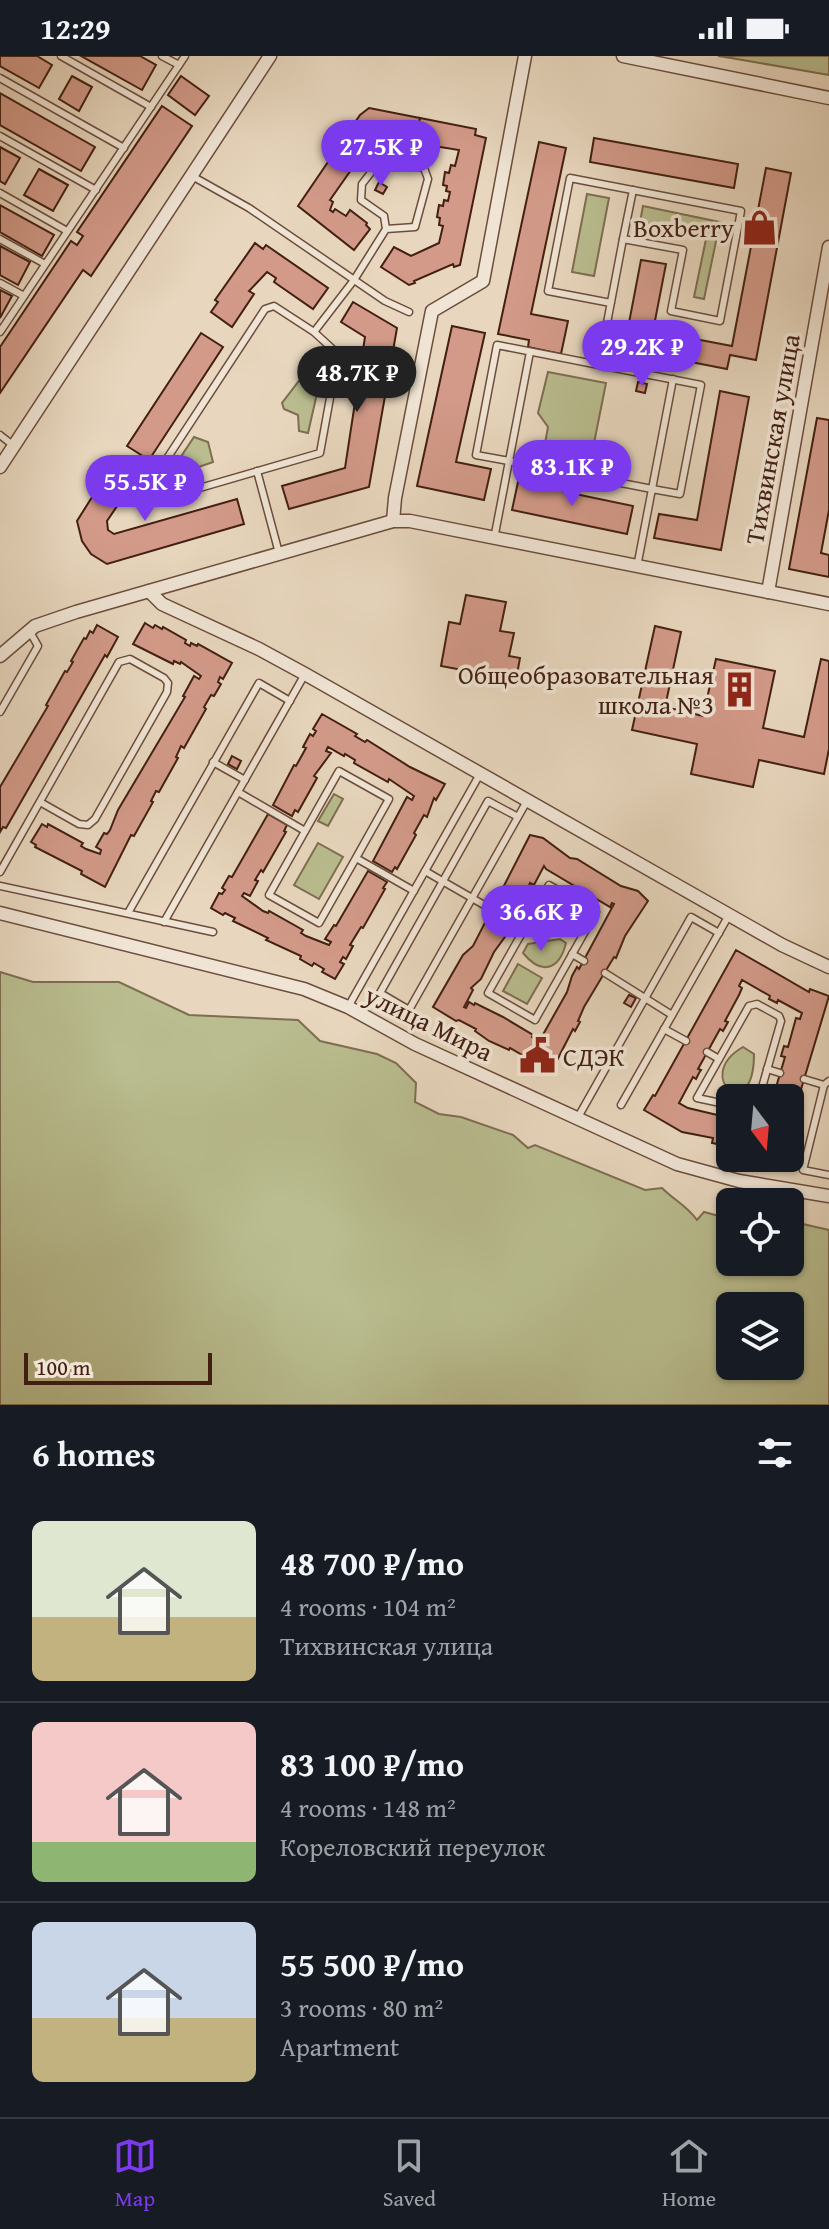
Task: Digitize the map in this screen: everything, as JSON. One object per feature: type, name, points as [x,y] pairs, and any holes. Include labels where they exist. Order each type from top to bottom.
[{"type":"street","points":[[0,467],[270,56]]},
{"type":"street","points":[[393,521],[432,311],[483,281],[525,56]]},
{"type":"street","points":[[623,56],[829,98]]},
{"type":"street","name":"Тихвинская улица","points":[[768,592],[829,247]]},
{"type":"street","points":[[0,656],[30,631],[76,612],[393,521],[410,521],[829,604]]},
{"type":"street","points":[[149,591],[162,604],[305,674],[782,945],[829,967]]},
{"type":"street","name":"улица Мира","points":[[0,913],[304,989],[348,1007],[415,1044],[677,1164],[739,1181],[829,1196]]},
{"type":"lane","points":[[61,56],[151,107]]},
{"type":"lane","points":[[162,56],[179,65]]},
{"type":"lane","points":[[1,329],[185,56]]},
{"type":"lane","points":[[0,78],[124,148]]},
{"type":"lane","points":[[0,136],[96,190]]},
{"type":"lane","points":[[314,332],[354,280],[386,229],[384,216],[361,200],[362,184],[380,161],[424,168],[428,179],[415,227],[386,229]]},
{"type":"lane","points":[[192,176],[249,208],[385,301],[409,312]]},
{"type":"lane","points":[[611,303],[548,291],[570,178],[741,211],[720,321],[671,311],[683,250],[623,239]]},
{"type":"lane","points":[[599,365],[633,190]]},
{"type":"lane","points":[[0,193],[67,231]]},
{"type":"lane","points":[[0,239],[45,264]]},
{"type":"lane","points":[[0,283],[24,296]]},
{"type":"lane","points":[[274,306],[314,332],[338,354],[320,453],[148,503],[143,500],[143,495],[265,309],[274,306]]},
{"type":"lane","points":[[497,345],[599,365],[701,385],[680,494],[476,455],[497,345]]},
{"type":"lane","points":[[494,539],[530,352]]},
{"type":"lane","points":[[637,567],[673,379]]},
{"type":"lane","points":[[0,435],[14,446]]},
{"type":"lane","points":[[257,471],[279,553]]},
{"type":"lane","points":[[0,712],[38,646],[30,631]]},
{"type":"lane","points":[[1,867],[119,662],[130,659],[164,678],[168,683],[167,692],[95,819],[88,825],[79,824],[40,802]]},
{"type":"lane","points":[[164,922],[305,674]]},
{"type":"lane","points":[[128,913],[259,683],[290,701]]},
{"type":"lane","points":[[213,762],[245,780]]},
{"type":"lane","points":[[339,771],[389,799],[356,858],[319,923],[269,895],[339,771]]},
{"type":"lane","points":[[348,1007],[480,774]]},
{"type":"lane","points":[[238,792],[305,831]]},
{"type":"lane","points":[[518,817],[488,801],[380,993],[409,1010],[472,898],[518,817],[527,801]]},
{"type":"lane","points":[[356,858],[414,891]]},
{"type":"lane","points":[[425,871],[491,909]]},
{"type":"lane","points":[[549,885],[596,912],[535,1020],[488,993],[525,928],[549,885]]},
{"type":"lane","points":[[0,886],[213,932]]},
{"type":"lane","points":[[621,1105],[729,915]]},
{"type":"lane","points":[[577,1119],[691,917],[719,933]]},
{"type":"lane","points":[[512,920],[525,928]]},
{"type":"lane","points":[[572,954],[584,961]]},
{"type":"lane","points":[[605,973],[672,1015]]},
{"type":"lane","points":[[716,1102],[697,1098],[749,1006],[757,1004],[779,1016],[781,1021],[763,1084]]},
{"type":"lane","points":[[664,1029],[686,1041]]},
{"type":"lane","points":[[707,1052],[719,1059]]},
{"type":"lane","points":[[767,1069],[780,1073]]},
{"type":"lane","points":[[804,1079],[826,1083],[803,1170],[829,1175]]},
{"type":"green space","points":[[718,56],[829,56],[829,75],[731,58]]},
{"type":"green space","points":[[587,194],[609,198],[594,276],[572,272]]},
{"type":"green space","points":[[643,206],[720,222],[704,299],[694,297],[706,239],[640,222]]},
{"type":"green space","points":[[315,360],[323,367],[308,433],[299,431],[298,415],[284,409],[282,403]]},
{"type":"green space","points":[[548,372],[606,383],[591,458],[544,449],[548,427],[538,413]]},
{"type":"green space","points":[[194,437],[208,442],[213,462],[196,468],[183,460],[182,455]]},
{"type":"green space","points":[[334,794],[343,799],[328,826],[318,821]]},
{"type":"green space","points":[[318,843],[343,857],[319,899],[294,885]]},
{"type":"green space","points":[[560,939],[566,943],[563,952],[549,967],[536,965],[523,953],[528,944]]},
{"type":"green space","points":[[518,964],[542,978],[527,1004],[503,991]]},
{"type":"green space","points":[[0,972],[33,982],[119,982],[189,1015],[298,1020],[320,1041],[377,1054],[396,1063],[416,1083],[415,1102],[439,1114],[461,1117],[513,1135],[528,1148],[535,1145],[645,1190],[662,1188],[697,1220],[704,1212],[716,1215],[716,1276],[804,1276],[804,1224],[829,1230],[829,1405],[0,1405]]},
{"type":"green space","points":[[743,1047],[754,1054],[747,1084],[725,1084],[723,1071],[729,1059]]},
{"type":"building","points":[[0,56],[37,56],[52,65],[39,88],[0,66]]},
{"type":"building","points":[[81,56],[140,56],[156,65],[142,90]]},
{"type":"building","points":[[72,76],[92,87],[79,111],[59,99]]},
{"type":"building","points":[[181,76],[209,96],[195,115],[168,95]]},
{"type":"building","points":[[0,93],[95,147],[81,171],[0,125]]},
{"type":"building","points":[[162,106],[192,126],[91,276],[83,270],[0,393],[0,347],[71,241],[77,245],[83,236],[77,232]]},
{"type":"building","points":[[369,108],[420,118],[415,143],[377,133],[330,200],[333,202],[330,210],[333,212],[335,209],[346,216],[350,210],[370,229],[354,250],[298,206],[360,115]]},
{"type":"building","points":[[420,118],[476,129],[475,135],[486,138],[460,265],[454,267],[453,264],[409,285],[381,267],[394,247],[411,256],[439,243],[443,226],[439,225],[440,218],[437,217],[439,205],[443,206],[444,200],[448,201],[450,192],[443,185],[445,172],[449,173],[451,165],[455,166],[459,150],[415,143]]},
{"type":"building","points":[[594,138],[738,164],[734,188],[590,162]]},
{"type":"building","points":[[539,142],[566,148],[531,314],[568,321],[561,354],[528,347],[529,340],[498,334]]},
{"type":"building","points":[[0,147],[20,158],[5,184],[0,181]]},
{"type":"building","points":[[766,168],[791,173],[756,360],[730,355],[727,369],[624,349],[641,260],[666,264],[653,331],[732,346]]},
{"type":"building","points":[[39,169],[68,185],[53,211],[24,195]]},
{"type":"building","points":[[379,182],[387,187],[383,194],[375,190]]},
{"type":"building","points":[[0,205],[54,235],[42,256],[0,232]]},
{"type":"building","points":[[255,243],[263,249],[266,245],[328,288],[313,309],[274,282],[276,278],[267,272],[249,291],[254,294],[232,327],[211,312],[218,302],[215,300]]},
{"type":"building","points":[[0,246],[30,262],[18,285],[0,275]]},
{"type":"building","points":[[0,290],[12,296],[0,318]]},
{"type":"building","points":[[353,302],[397,328],[369,487],[289,509],[282,486],[345,468],[365,337],[341,322]]},
{"type":"building","points":[[452,326],[485,333],[456,462],[491,469],[484,500],[417,486]]},
{"type":"building","points":[[201,333],[223,347],[149,460],[127,446]]},
{"type":"building","points":[[638,382],[647,384],[645,393],[636,391]]},
{"type":"building","points":[[720,391],[749,397],[721,550],[654,538],[659,514],[697,520]]},
{"type":"building","points":[[817,418],[829,420],[829,510],[821,553],[829,555],[829,577],[789,569]]},
{"type":"building","points":[[114,462],[132,473],[126,484],[130,487],[107,521],[108,530],[114,534],[237,499],[244,524],[107,564],[91,554],[82,541],[77,521]]},
{"type":"building","points":[[518,482],[633,506],[627,534],[512,510]]},
{"type":"building","points":[[466,595],[506,602],[500,631],[514,633],[509,656],[520,658],[516,680],[441,666],[449,622],[460,624]]},
{"type":"building","points":[[145,623],[153,628],[155,625],[163,627],[186,640],[185,643],[190,646],[191,643],[198,644],[232,663],[223,679],[220,677],[218,682],[221,684],[204,707],[206,709],[184,748],[181,746],[178,758],[159,792],[156,791],[134,836],[131,835],[105,887],[31,842],[42,824],[47,827],[48,824],[83,843],[81,846],[86,849],[100,854],[101,850],[96,847],[104,833],[110,830],[118,810],[185,697],[194,676],[199,679],[201,676],[181,662],[174,661],[173,664],[133,644]]},
{"type":"building","points":[[97,625],[118,637],[6,828],[3,827],[0,832],[0,787],[84,638],[90,631],[93,633]]},
{"type":"building","name":"Общеобразовательная школа №3","points":[[655,626],[681,632],[665,707],[703,716],[716,659],[775,671],[763,728],[804,737],[821,659],[829,661],[829,749],[824,774],[759,760],[753,787],[691,774],[697,744],[632,730]]},
{"type":"building","points":[[322,714],[365,742],[367,740],[445,784],[436,800],[434,798],[427,817],[424,815],[397,869],[395,867],[392,872],[373,861],[407,797],[412,800],[414,796],[389,779],[388,782],[354,763],[355,760],[345,754],[328,747],[326,751],[331,753],[314,776],[317,778],[298,812],[295,810],[292,816],[273,805],[306,748],[303,747],[310,734],[313,736],[316,731],[313,729]]},
{"type":"building","points":[[232,756],[241,761],[237,769],[228,764]]},
{"type":"building","points":[[268,814],[287,825],[286,832],[255,880],[258,881],[250,896],[244,893],[242,896],[263,911],[269,911],[303,930],[301,933],[306,936],[329,945],[331,942],[325,939],[368,871],[387,882],[363,928],[350,945],[353,946],[346,959],[343,957],[340,962],[344,964],[335,979],[314,963],[312,966],[300,959],[301,956],[233,921],[235,918],[211,908],[219,893],[225,890],[222,888],[229,876],[232,877]]},
{"type":"building","points":[[530,835],[543,838],[570,858],[577,859],[621,886],[638,891],[648,901],[584,1007],[580,1022],[575,1031],[573,1029],[551,1072],[510,1048],[489,1041],[476,1029],[433,1007],[463,955],[473,946]],"holes":[[[544,866],[610,907],[614,904],[536,1047],[533,1046],[537,1040],[533,1035],[503,1017],[475,1003],[469,1002],[464,1007],[473,990],[471,988],[481,979],[528,897],[525,896],[530,883],[534,885]]]},
{"type":"building","points":[[736,950],[809,992],[810,989],[829,996],[803,1084],[777,1084],[785,1057],[781,1056],[784,1046],[788,1047],[796,1018],[800,1019],[802,1013],[778,1000],[777,1003],[769,999],[770,996],[742,980],[739,986],[742,988],[725,1021],[728,1022],[723,1031],[720,1029],[698,1069],[701,1070],[696,1079],[693,1077],[679,1103],[716,1115],[716,1144],[712,1143],[713,1138],[682,1132],[644,1110],[655,1096]]},
{"type":"building","points":[[629,995],[636,998],[631,1007],[624,1003]]},
{"type":"place","name":"Boxberry","points":[[760,227]]},
{"type":"place","name":"Общеобразовательная школа №3","points":[[740,689]]},
{"type":"place","name":"СДЭК","points":[[537,1056]]}]
